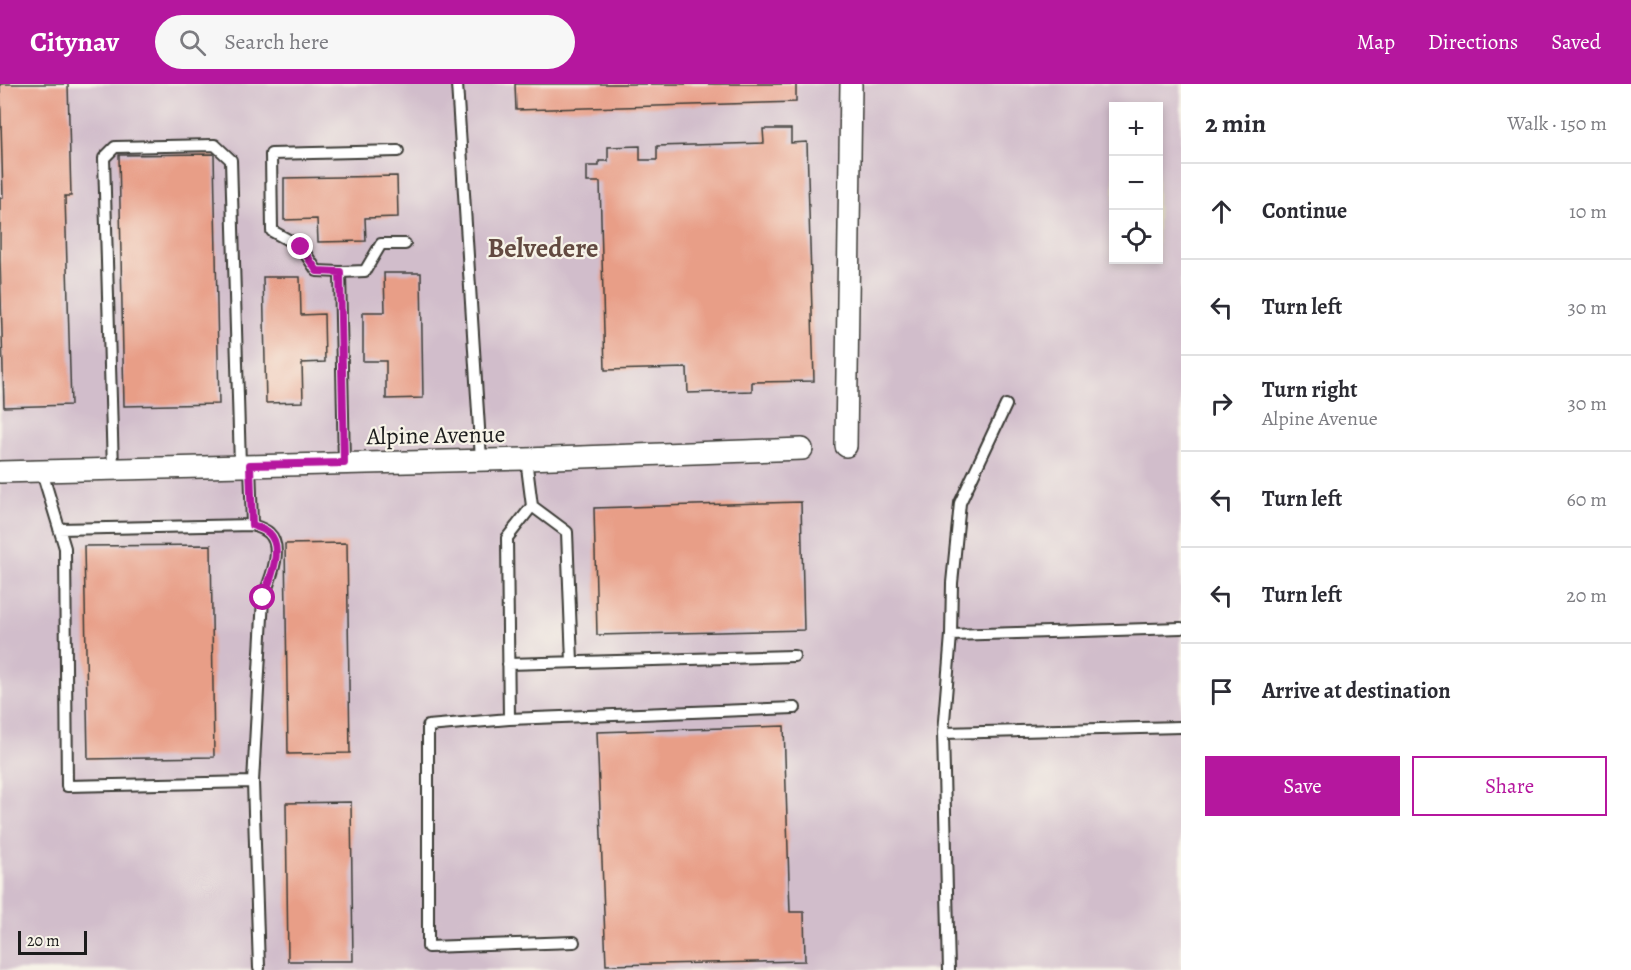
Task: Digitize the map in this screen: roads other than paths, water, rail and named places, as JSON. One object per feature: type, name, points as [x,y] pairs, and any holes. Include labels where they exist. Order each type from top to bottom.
[{"type":"street","points":[[846,446],[851,84]]},
{"type":"street","name":"Alpine Avenue","points":[[0,472],[526,459],[802,449]]},
{"type":"lane","points":[[457,84],[481,459]]},
{"type":"lane","points":[[113,469],[105,158],[115,147],[215,145],[231,160],[245,465],[252,525]]},
{"type":"lane","points":[[398,151],[272,154],[272,231],[301,247],[317,271],[365,271],[381,244],[405,244]]},
{"type":"lane","points":[[340,272],[344,463]]},
{"type":"lane","points":[[949,970],[943,733],[951,635],[952,583],[960,503],[1006,405]]},
{"type":"lane","points":[[509,719],[507,538],[532,506],[526,459]]},
{"type":"lane","points":[[42,472],[65,548],[68,786],[253,782]]},
{"type":"lane","points":[[532,506],[567,532],[572,663]]},
{"type":"lane","points":[[59,529],[252,525],[271,534],[274,540],[272,577],[263,598],[253,782],[259,968]]},
{"type":"lane","points":[[951,635],[1181,628]]},
{"type":"lane","points":[[508,664],[794,656]]},
{"type":"lane","points":[[574,942],[429,947],[428,726],[509,719],[795,708]]},
{"type":"lane","points":[[943,733],[1181,727]]},
{"type":"district","name":"Belvedere","points":[[543,248]]}]
